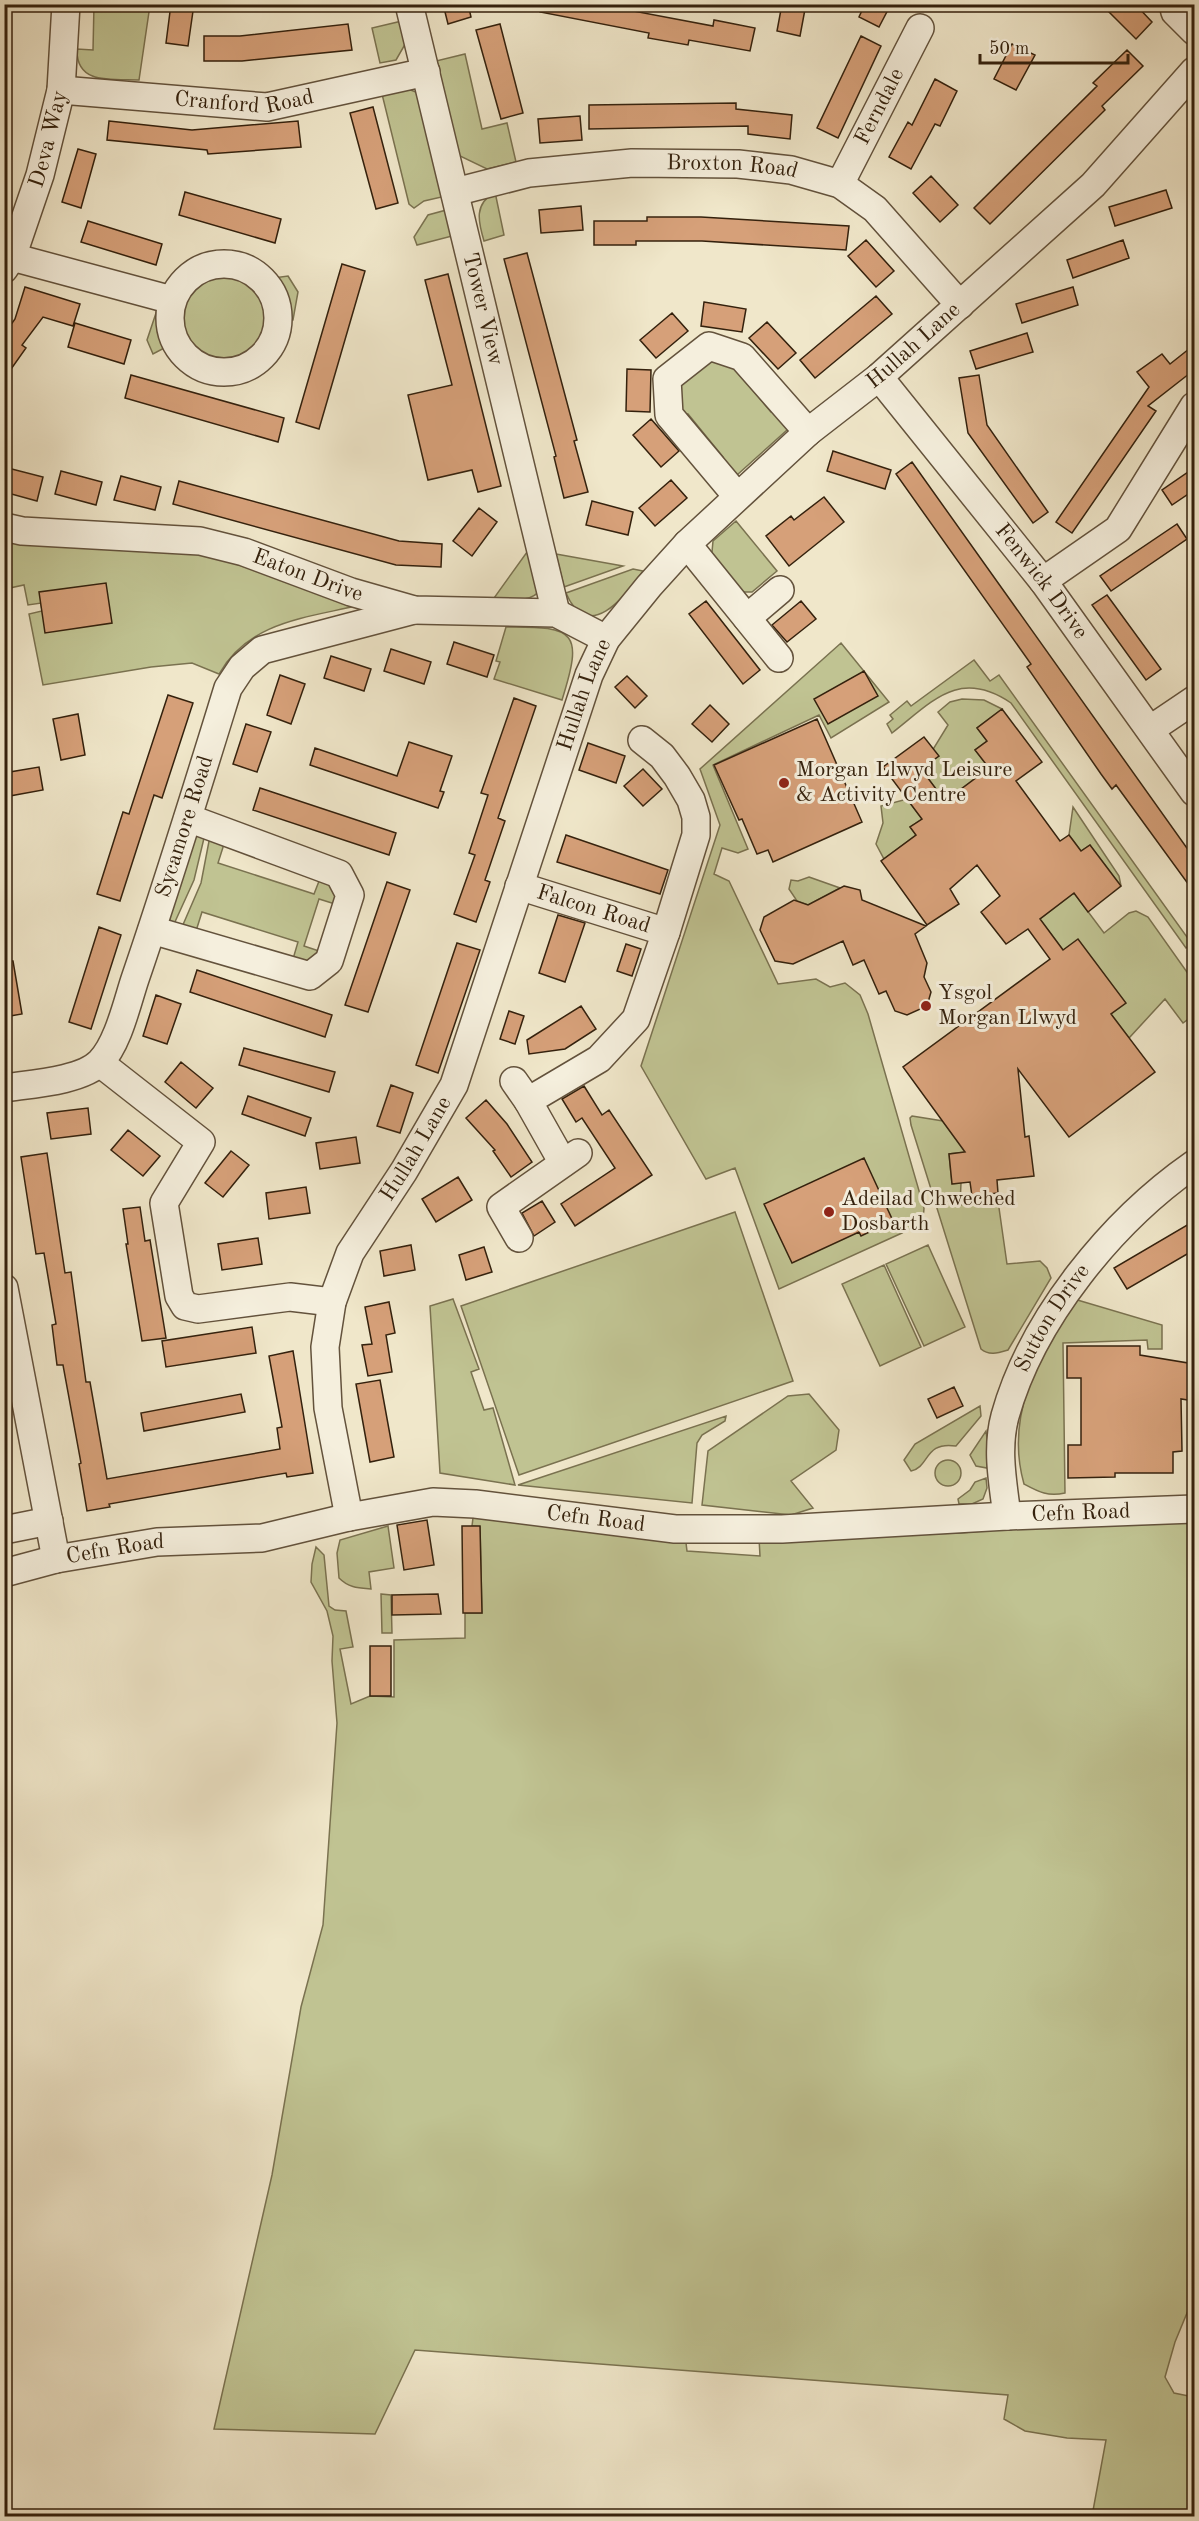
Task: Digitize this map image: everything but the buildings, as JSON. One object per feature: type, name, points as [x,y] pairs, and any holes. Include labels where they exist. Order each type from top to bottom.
[{"type":"street","name":"Deva Way","points":[[8,263],[40,175],[61,90],[66,4]]},
{"type":"street","name":"Tower View","points":[[409,4],[556,613]]},
{"type":"street","points":[[1173,4],[1175,12],[1194,31]]},
{"type":"street","name":"Ferndale","points":[[840,184],[920,28]]},
{"type":"street","name":"Hullah Lane","points":[[349,1517],[328,1408],[325,1347],[332,1302],[350,1253],[404,1171],[454,1085],[589,675],[606,639],[687,544],[808,432],[879,377],[1093,185],[1194,71]]},
{"type":"street","name":"Cranford Road","points":[[61,90],[267,107],[426,72]]},
{"type":"street","name":"Broxton Road","points":[[455,192],[530,173],[632,163],[738,164],[791,170],[840,184],[875,209],[960,304]]},
{"type":"street","points":[[8,263],[172,300]]},
{"type":"street","points":[[737,496],[669,415],[668,379],[709,346],[742,357],[808,432]]},
{"type":"street","name":"Fenwick Drive","points":[[879,377],[1043,581],[1194,792]]},
{"type":"street","points":[[1043,581],[1118,529],[1194,406]]},
{"type":"street","name":"Eaton Drive","points":[[4,527],[22,531],[200,541],[244,552],[351,592],[414,610],[556,613],[606,639]]},
{"type":"street","points":[[687,544],[779,658]]},
{"type":"street","points":[[747,618],[780,590]]},
{"type":"street","name":"Sycamore Road","points":[[100,1063],[112,1044],[152,930],[228,688],[242,667],[262,650],[414,610]]},
{"type":"street","points":[[1151,729],[1194,700]]},
{"type":"street","name":"Falcon Road","points":[[519,1238],[501,1207],[571,1158],[521,1091],[599,1059],[636,1019],[696,835],[696,817],[691,800],[659,746]]},
{"type":"street","points":[[152,930],[310,976],[329,961],[333,950],[350,895],[339,874],[188,818]]},
{"type":"street","name":"Falcon Road","points":[[519,886],[666,932]]},
{"type":"street","points":[[4,1088],[63,1078],[86,1071],[100,1063],[201,1142],[165,1203],[179,1296],[185,1306],[198,1309],[290,1297],[332,1302]]},
{"type":"street","name":"Sutton Drive","points":[[1007,1516],[1000,1462],[1005,1417],[1029,1355],[1072,1282],[1120,1228],[1174,1178],[1194,1164]]},
{"type":"street","points":[[4,1288],[56,1559]]},
{"type":"street","name":"Cefn Road","points":[[4,1573],[56,1559],[157,1542],[262,1538],[349,1517],[433,1502],[475,1504],[675,1530],[782,1529],[1007,1516],[1194,1509]]},
{"type":"street","name":"Cefn Road","points":[[4,1530],[49,1521]]},
{"type":"green space","points":[[94,5],[150,5],[139,80],[98,78],[82,69],[78,61],[77,49],[93,50]]},
{"type":"green space","points":[[402,21],[407,41],[396,60],[380,63],[372,28]]},
{"type":"green space","points":[[465,54],[482,129],[507,123],[516,162],[487,169],[460,156],[456,150],[436,61]]},
{"type":"green space","points":[[408,89],[421,94],[446,196],[424,201],[414,208],[409,204],[381,90]]},
{"type":"green space","points":[[495,192],[504,235],[484,241],[479,213],[484,202]]},
{"type":"green space","points":[[450,209],[456,235],[417,245],[414,237],[428,215]]},
{"type":"green space","points":[[224,273],[241,276],[255,286],[265,300],[268,317],[265,334],[255,348],[241,358],[224,361],[207,358],[193,348],[183,334],[180,317],[183,300],[193,286],[207,276]]},
{"type":"green space","points":[[288,276],[298,292],[293,320],[287,319],[287,306],[273,278]]},
{"type":"green space","points":[[156,313],[162,340],[168,346],[153,354],[147,340]]},
{"type":"green space","points":[[708,356],[735,369],[771,412],[781,412],[789,426],[737,475],[731,474],[723,457],[688,414],[678,413],[674,391]]},
{"type":"green space","points":[[736,521],[777,571],[752,592],[741,592],[708,556],[712,552],[713,541]]},
{"type":"green space","points":[[5,541],[193,553],[224,560],[360,605],[281,624],[263,632],[231,656],[219,674],[192,663],[151,667],[43,685],[29,614],[42,611],[41,603],[28,605],[24,585],[5,589]]},
{"type":"green space","points":[[535,541],[541,589],[537,594],[526,599],[494,598]]},
{"type":"green space","points":[[556,554],[623,566],[564,587]]},
{"type":"green space","points":[[633,569],[643,571],[617,603],[595,615],[585,615],[575,608],[566,593]]},
{"type":"green space","points":[[506,627],[548,629],[560,632],[568,638],[572,647],[572,660],[562,700],[494,679],[500,662],[496,661]]},
{"type":"green space","points":[[841,643],[889,702],[831,738],[819,715],[713,765],[748,849],[738,853],[722,848],[714,874],[729,881],[778,984],[816,979],[830,987],[845,983],[860,995],[868,1014],[924,1213],[918,1224],[902,1233],[779,1289],[735,1168],[706,1179],[641,1066],[720,825],[700,769]]},
{"type":"green space","points":[[974,660],[990,681],[999,675],[1192,944],[1186,948],[1011,703],[993,693],[976,688],[961,689],[934,700],[892,733],[887,724],[893,719],[890,715],[907,701],[911,706]]},
{"type":"green space","points":[[962,699],[984,700],[1002,709],[977,728],[987,741],[975,750],[989,768],[945,801],[921,769],[948,725],[938,712],[950,702]]},
{"type":"green space","points":[[907,799],[922,819],[910,827],[916,835],[884,859],[876,844],[883,823],[881,806]]},
{"type":"green space","points":[[1073,807],[1119,876],[1121,886],[1090,845],[1081,851],[1069,835]]},
{"type":"green space","points":[[205,834],[194,880],[174,924],[169,919],[189,836]]},
{"type":"green space","points":[[210,836],[225,841],[218,863],[314,894],[321,876],[337,890],[335,904],[319,899],[304,946],[319,951],[317,957],[307,964],[293,959],[298,942],[202,912],[196,931],[182,927],[201,883]]},
{"type":"green space","points":[[809,877],[840,888],[808,905],[797,901],[789,889],[791,880],[798,881]]},
{"type":"green space","points":[[1074,893],[1104,933],[1129,913],[1136,911],[1148,917],[1194,982],[1194,1015],[1183,1023],[1165,999],[1129,1038],[1111,1014],[1125,1003],[1063,950],[1040,919]]},
{"type":"green space","points":[[912,1116],[943,1121],[966,1152],[949,1154],[952,1184],[961,1183],[960,1205],[998,1201],[1007,1264],[1040,1261],[1047,1268],[1051,1278],[1008,1350],[990,1353],[981,1349],[911,1125]]},
{"type":"green space","points":[[735,1212],[793,1381],[519,1475],[461,1306]]},
{"type":"green space","points":[[928,1245],[965,1327],[924,1346],[886,1264]]},
{"type":"green space","points":[[884,1265],[921,1347],[880,1366],[842,1284]]},
{"type":"green space","points":[[453,1299],[479,1369],[471,1372],[484,1410],[493,1408],[515,1485],[440,1473],[430,1306]]},
{"type":"green space","points":[[1074,1299],[1162,1325],[1162,1349],[1148,1349],[1147,1340],[1063,1343],[1065,1493],[1049,1494],[1024,1484],[1019,1458],[1019,1433],[1022,1410],[1038,1364]]},
{"type":"green space","points":[[809,1394],[839,1430],[836,1450],[791,1481],[813,1508],[791,1515],[702,1505],[708,1451],[788,1396]]},
{"type":"green space","points":[[980,1406],[981,1416],[956,1446],[938,1447],[922,1465],[911,1471],[904,1460],[915,1444]]},
{"type":"green space","points":[[726,1416],[725,1421],[702,1435],[697,1443],[692,1503],[518,1485]]},
{"type":"green space","points":[[986,1431],[989,1454],[987,1468],[976,1466],[970,1455]]},
{"type":"green space","points":[[948,1460],[957,1464],[961,1473],[957,1482],[948,1486],[939,1482],[935,1473],[939,1464]]},
{"type":"green space","points":[[986,1478],[987,1488],[983,1499],[972,1504],[959,1504],[958,1499],[970,1490],[975,1482]]},
{"type":"green space","points":[[479,1514],[686,1543],[687,1551],[760,1556],[759,1538],[960,1533],[1066,1524],[1194,1520],[1194,2296],[1175,2342],[1165,2377],[1174,2393],[1194,2397],[1194,2516],[1092,2516],[1106,2440],[1067,2438],[1025,2431],[1004,2419],[1008,2395],[415,2350],[375,2434],[214,2429],[272,2175],[301,2007],[323,1925],[337,1723],[332,1661],[333,1636],[327,1611],[311,1582],[316,1547],[324,1555],[329,1606],[335,1610],[346,1611],[353,1647],[340,1649],[351,1704],[370,1696],[394,1697],[394,1640],[465,1638],[465,1613],[482,1613],[480,1527],[472,1526],[473,1518]]},
{"type":"green space","points":[[388,1526],[394,1568],[369,1572],[371,1589],[346,1584],[339,1578],[337,1553],[340,1540]]},
{"type":"green space","points":[[381,1594],[391,1595],[392,1633],[382,1633]]},
{"type":"place","name":"Morgan Llwyd Leisure & Activity Centre","points":[[784,783]]},
{"type":"place","name":"Ysgol Morgan Llwyd","points":[[926,1006]]},
{"type":"place","name":"Adeilad Chweched Dosbarth","points":[[829,1212]]}]
